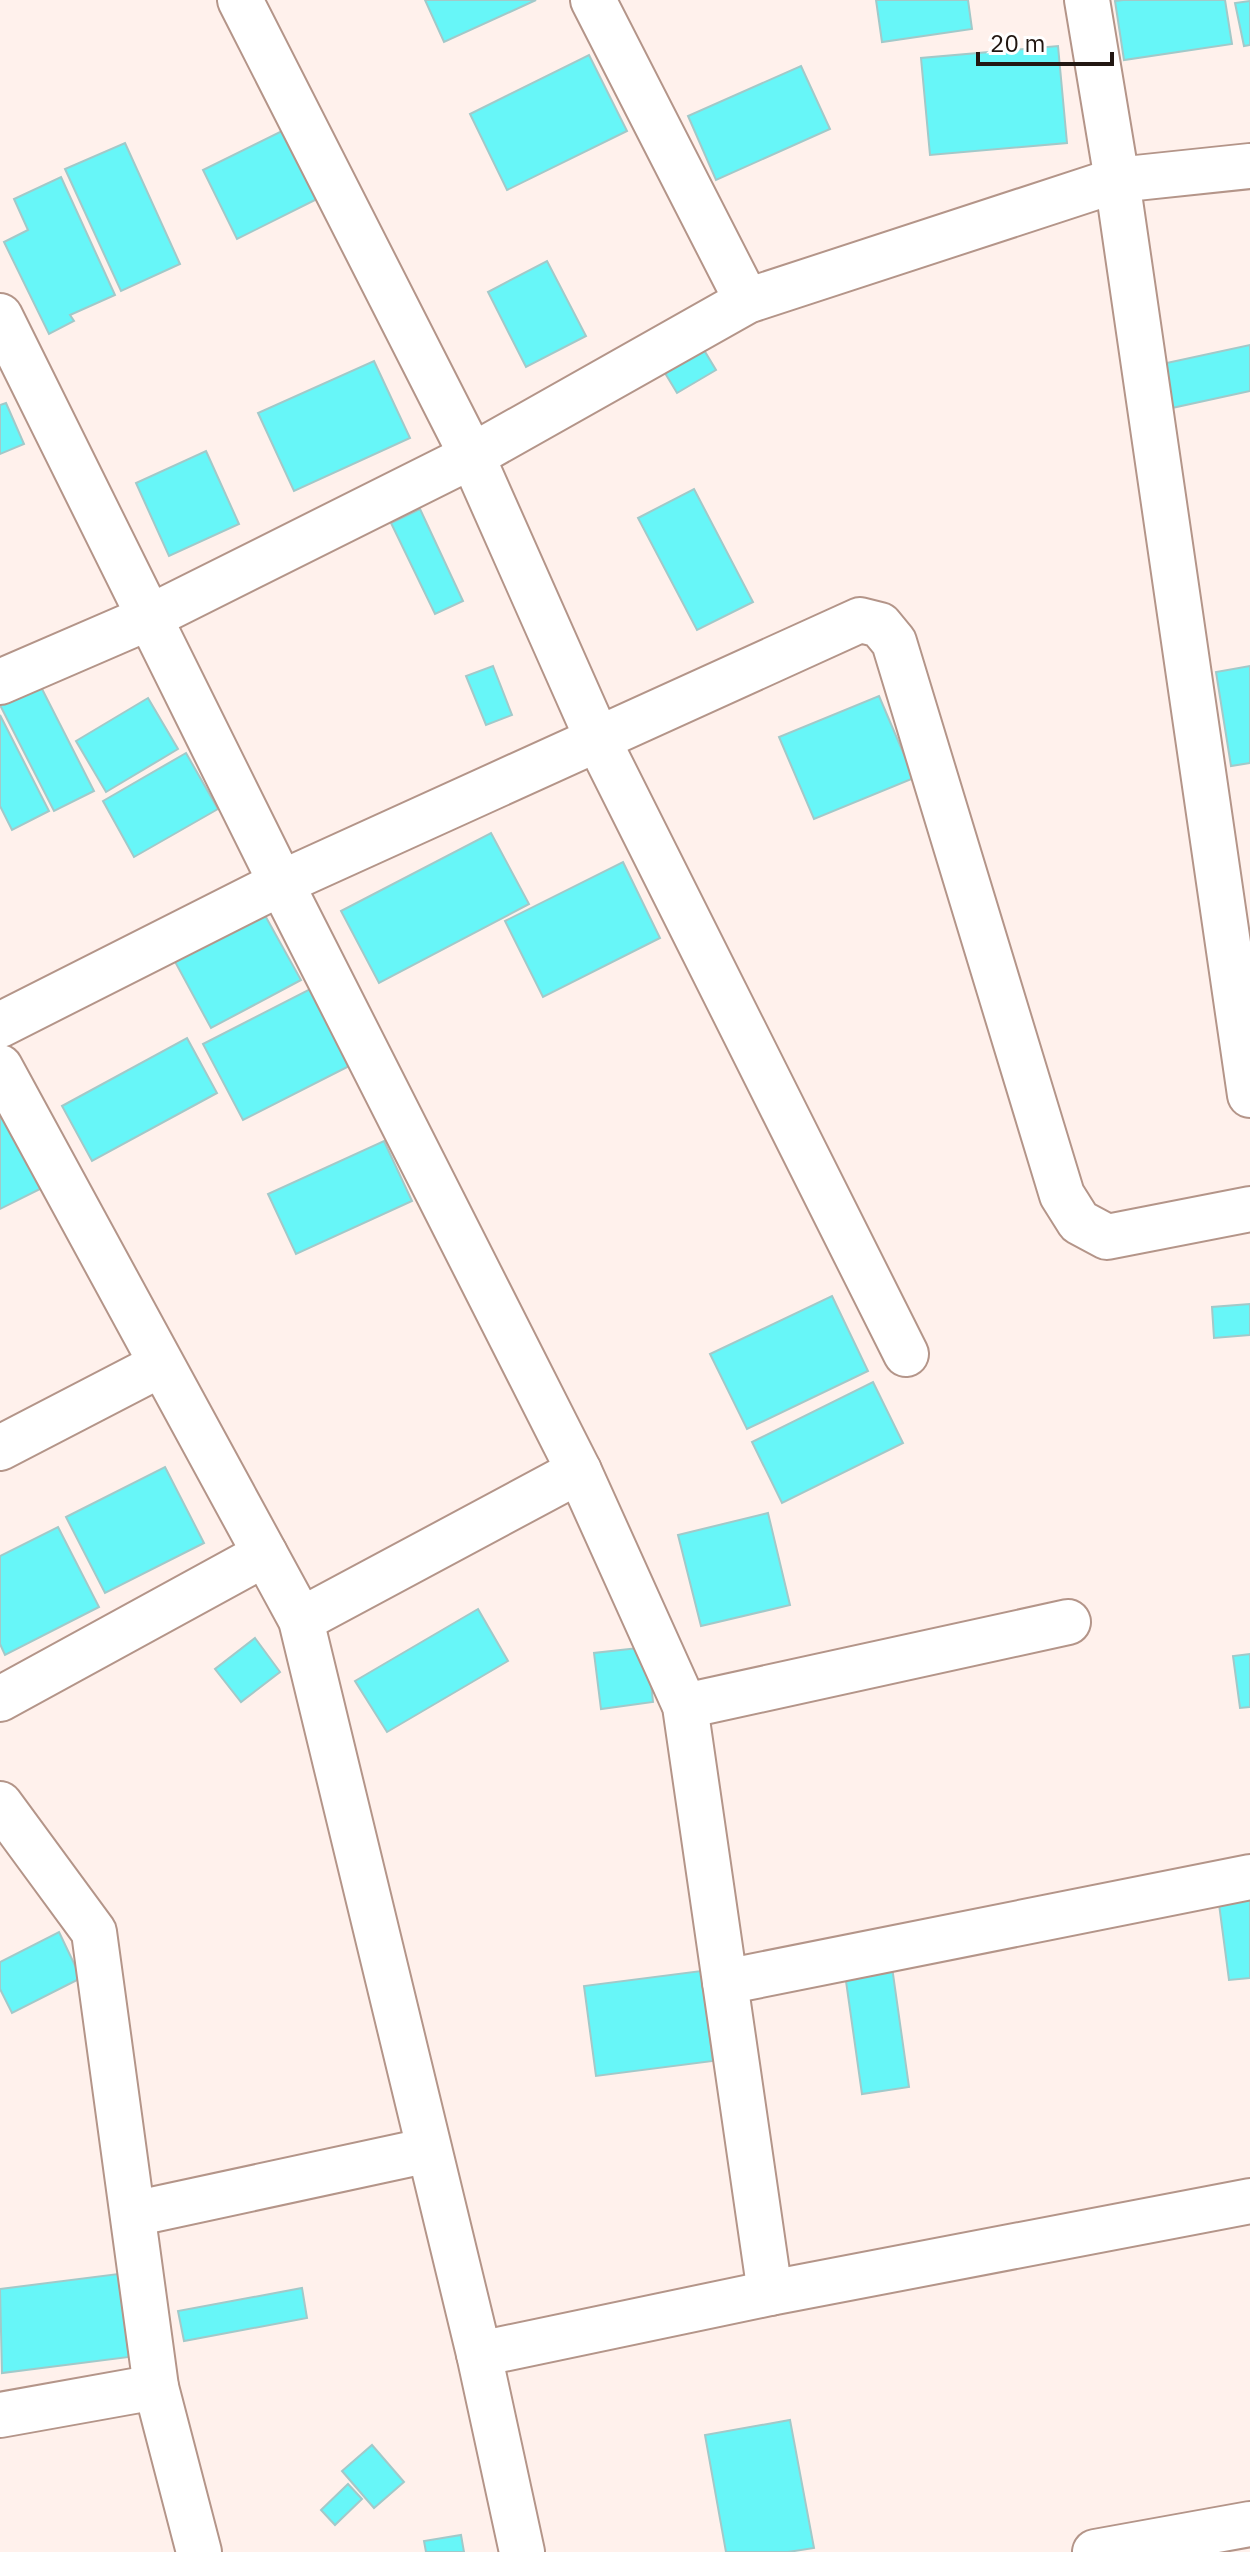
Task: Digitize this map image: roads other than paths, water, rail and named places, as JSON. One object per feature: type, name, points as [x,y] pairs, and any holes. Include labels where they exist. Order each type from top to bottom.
[{"type":"street","points":[[240,0],[472,456],[598,740],[906,1354]]},
{"type":"street","points":[[593,0],[747,301]]},
{"type":"street","points":[[1087,0],[1117,180],[1250,1095]]},
{"type":"street","points":[[0,682],[148,618],[472,456],[747,301],[1117,180],[1250,166]]},
{"type":"street","points":[[0,316],[148,618],[579,1471],[685,1706],[770,2293]]},
{"type":"street","points":[[0,1025],[281,883],[860,620],[880,625],[894,642],[1062,1195],[1079,1222],[1107,1237],[1250,1209]]},
{"type":"street","points":[[0,1067],[301,1620],[479,2354],[522,2552]]},
{"type":"street","points":[[0,1448],[160,1365]]},
{"type":"street","points":[[301,1620],[579,1471]]},
{"type":"street","points":[[0,1699],[265,1554]]},
{"type":"street","points":[[685,1706],[1068,1622]]},
{"type":"street","points":[[0,1804],[94,1932],[156,2387],[199,2552]]},
{"type":"street","points":[[0,1852],[42,1862]]},
{"type":"street","points":[[725,1982],[1250,1877]]},
{"type":"street","points":[[133,2214],[429,2150]]},
{"type":"street","points":[[479,2354],[770,2293],[1250,2201]]},
{"type":"street","points":[[0,2415],[156,2387]]},
{"type":"street","points":[[1116,2550],[1250,2524]]}]
